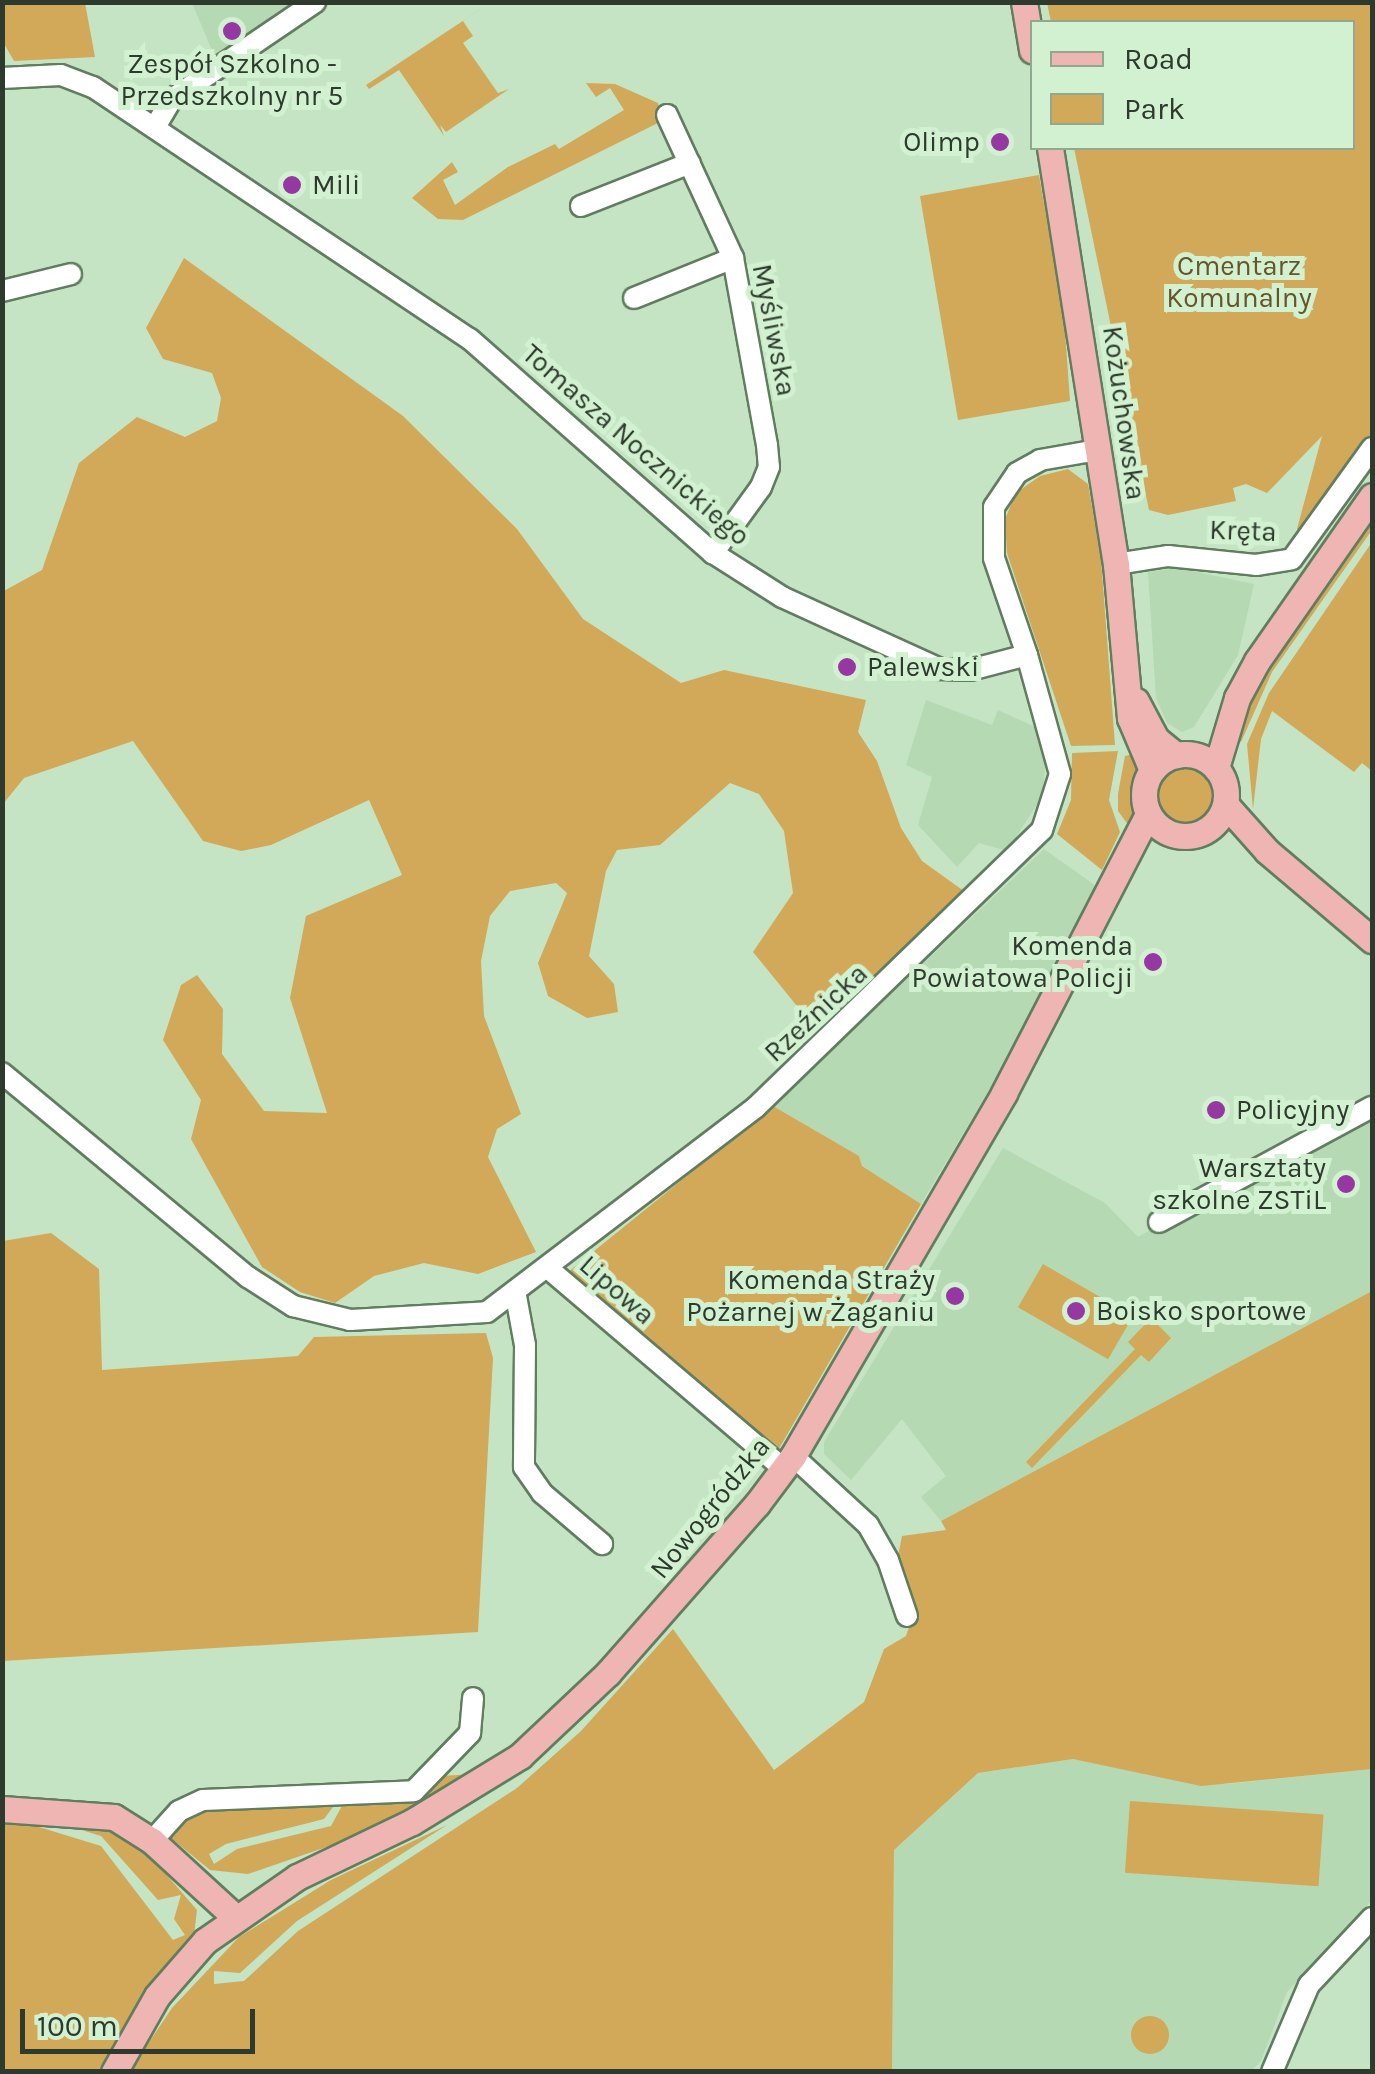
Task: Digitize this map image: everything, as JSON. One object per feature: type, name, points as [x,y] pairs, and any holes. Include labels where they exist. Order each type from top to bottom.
[{"type":"main road","points":[[1024,2],[1030,38]]},
{"type":"main road","name":"Kożuchowska","points":[[1050,150],[1116,564],[1132,730],[1152,770]]},
{"type":"main road","points":[[1267,851],[1205,832],[1177,836],[1148,814],[1144,792],[1152,770],[1196,759],[1270,639],[1372,496]]},
{"type":"main road","name":"Kożuchowska","points":[[1130,688],[1156,738],[1196,759]]},
{"type":"main road","points":[[1196,759],[1226,804],[1267,851],[1372,940]]},
{"type":"main road","points":[[1205,832],[1226,804]]},
{"type":"main road","name":"Nowogródzka","points":[[114,2072],[157,1996],[235,1917],[297,1877],[438,1808],[544,1737],[642,1636],[788,1463],[1119,882],[1148,814]]},
{"type":"main road","name":"Nowogródzka","points":[[1119,882],[1177,836]]},
{"type":"main road","points":[[2,1808],[101,1813],[152,1841],[235,1917]]},
{"type":"street","points":[[154,127],[172,99],[315,2]]},
{"type":"street","name":"Tomasza Nocznickiego","points":[[2,78],[61,76],[93,87],[154,127],[470,338],[713,552],[782,597],[940,669],[970,670],[1028,656]]},
{"type":"street","name":"Myśliwska","points":[[666,114],[733,258],[769,467],[713,552]]},
{"type":"street","points":[[581,206],[690,163]]},
{"type":"street","points":[[634,298],[733,258]]},
{"type":"street","points":[[2,291],[71,274]]},
{"type":"street","name":"Kręta","points":[[1116,564],[1168,556],[1256,565],[1292,559],[1372,448]]},
{"type":"street","points":[[1028,656],[994,558],[994,507],[1001,490],[1029,466],[1098,450]]},
{"type":"street","name":"Rzeźnicka","points":[[2,1073],[248,1278],[292,1306],[350,1320],[442,1318],[487,1312],[516,1296],[756,1107],[1042,830],[1060,774],[1028,656]]},
{"type":"street","points":[[1159,1222],[1372,1107]]},
{"type":"street","name":"Lipowa","points":[[550,1270],[868,1525],[888,1560],[907,1616]]},
{"type":"street","points":[[516,1296],[524,1345],[524,1466],[542,1493],[602,1544]]},
{"type":"street","points":[[152,1841],[179,1810],[203,1800],[414,1790],[470,1733],[473,1698]]},
{"type":"street","points":[[1272,2072],[1310,1984],[1372,1918]]},
{"type":"shaded area","name":"Zespół Szkolno - Przedszkolny nr 5","points":[[192,3],[304,3],[216,60]]},
{"type":"shaded area","points":[[1178,568],[1254,584],[1238,655],[1194,727],[1182,732],[1167,723],[1156,698],[1148,572]]},
{"type":"shaded area","points":[[926,700],[992,725],[998,710],[1037,728],[1045,764],[1043,795],[1007,851],[979,843],[957,867],[918,825],[932,777],[906,765]]},
{"type":"shaded area","points":[[1044,849],[1096,886],[1011,1053],[921,1204],[862,1166],[859,1156],[773,1106]]},
{"type":"shaded area","points":[[1372,1108],[1372,1291],[941,1521],[921,1497],[946,1476],[902,1419],[851,1480],[824,1454],[824,1442],[1003,1148],[1105,1203],[1138,1237]]},
{"type":"shaded area","points":[[1073,1759],[1228,1784],[1372,1769],[1372,1900],[1287,1992],[1261,2061],[1251,2071],[892,2072],[894,1850],[978,1773]]},
{"type":"green space","points":[[2,3],[85,3],[95,57],[14,61],[3,42]]},
{"type":"green space","points":[[490,3],[463,21],[473,36],[463,43],[498,93],[509,89],[446,132],[440,125],[444,136],[399,70],[369,89],[366,85]]},
{"type":"green space","name":"Cmentarz Komunalny","points":[[1047,3],[1372,3],[1372,465],[1309,547],[1297,529],[1322,436],[1267,493],[1246,484],[1233,488],[1236,501],[1168,515],[1149,510],[1074,150],[1355,150],[1355,20],[1051,20]]},
{"type":"green space","points":[[586,83],[615,84],[658,103],[662,121],[463,220],[438,219],[412,198],[452,162],[458,172],[443,180],[455,205],[508,167],[555,144],[559,149],[624,110],[610,88],[596,97]]},
{"type":"green space","points":[[1039,175],[1064,317],[1070,401],[958,420],[920,196]]},
{"type":"green space","points":[[184,258],[403,416],[517,529],[583,619],[681,683],[724,670],[866,700],[858,732],[877,761],[901,828],[922,861],[975,899],[836,1032],[801,1011],[753,952],[793,893],[784,831],[759,794],[730,783],[660,845],[617,850],[606,871],[589,956],[614,984],[618,1012],[587,1018],[548,996],[538,963],[567,893],[556,883],[510,891],[490,916],[481,961],[484,1016],[521,1114],[497,1129],[488,1157],[536,1252],[478,1274],[424,1263],[374,1276],[335,1303],[300,1292],[262,1267],[191,1139],[201,1100],[163,1040],[181,985],[197,975],[223,1009],[222,1054],[264,1111],[327,1113],[290,998],[306,916],[402,875],[369,800],[271,845],[241,851],[203,841],[133,741],[24,778],[3,804],[2,592],[42,570],[79,463],[137,417],[185,437],[217,421],[221,398],[212,373],[163,359],[146,328]]},
{"type":"green space","points":[[1068,469],[1088,484],[1101,559],[1115,745],[1071,746],[1007,553],[1005,519],[1016,493],[1040,476]]},
{"type":"green space","points":[[1372,512],[1372,530],[1272,672],[1241,742],[1231,738],[1251,692]]},
{"type":"green space","points":[[1372,542],[1372,771],[1362,763],[1354,772],[1272,711],[1261,739],[1253,809],[1247,744],[1269,693]]},
{"type":"green space","points":[[1118,751],[1109,800],[1120,832],[1102,870],[1057,834],[1071,800],[1072,753]]},
{"type":"green space","points":[[1138,753],[1141,820],[1129,826],[1118,811],[1118,794],[1125,756]]},
{"type":"green space","points":[[1186,764],[1209,773],[1218,796],[1209,819],[1186,828],[1163,819],[1154,796],[1163,773]]},
{"type":"green space","points":[[773,1106],[859,1156],[862,1166],[921,1204],[777,1452],[567,1273]]},
{"type":"green space","points":[[51,1233],[99,1269],[102,1370],[298,1356],[314,1337],[486,1333],[493,1358],[478,1632],[3,1661],[3,1241]]},
{"type":"green space","name":"Boisko sportowe","points":[[1043,1264],[1133,1316],[1108,1359],[1018,1307]]},
{"type":"green space","points":[[1372,1291],[1372,1769],[1201,1786],[1073,1759],[978,1773],[894,1850],[892,2071],[129,2072],[172,2008],[239,1937],[331,1880],[447,1825],[297,1921],[240,1973],[214,1971],[214,1984],[244,1981],[298,1931],[517,1788],[581,1731],[673,1629],[774,1770],[864,1702],[884,1649],[906,1636],[913,1615],[897,1561],[902,1536],[946,1530],[941,1521]]},
{"type":"green space","points":[[1151,1318],[1171,1338],[1149,1362],[1141,1355],[1032,1468],[1026,1462],[1135,1349],[1128,1342]]},
{"type":"green space","points":[[475,1774],[367,1833],[248,1874],[210,1870],[171,1838],[173,1827],[199,1810],[336,1803],[324,1819],[226,1844],[209,1854],[214,1864],[237,1849],[331,1826],[344,1802],[439,1776]]},
{"type":"green space","points":[[1130,1801],[1324,1815],[1319,1886],[1125,1873]]},
{"type":"green space","points":[[13,1819],[101,1846],[173,1940],[185,1935],[174,1919],[181,1895],[158,1900],[101,1836],[52,1821],[104,1825],[146,1851],[197,1910],[194,1935],[150,1986],[98,2071],[3,2071],[2,1820]]},
{"type":"green space","points":[[1150,2016],[1163,2022],[1169,2035],[1163,2048],[1150,2054],[1137,2048],[1131,2035],[1137,2022]]},
{"type":"place","name":"Zespół Szkolno - Przedszkolny nr 5","points":[[232,31]]},
{"type":"place","name":"Olimp","points":[[1000,142]]},
{"type":"place","name":"Mili","points":[[292,185]]},
{"type":"place","name":"Palewski","points":[[847,667]]},
{"type":"place","name":"Komenda Powiatowa Policji","points":[[1153,962]]},
{"type":"place","name":"Policyjny","points":[[1216,1110]]},
{"type":"place","name":"Warsztaty szkolne ZSTiL","points":[[1346,1184]]},
{"type":"place","name":"Komenda Straży Pożarnej w Żaganiu","points":[[955,1296]]},
{"type":"place","name":"Boisko sportowe","points":[[1076,1311]]}]
